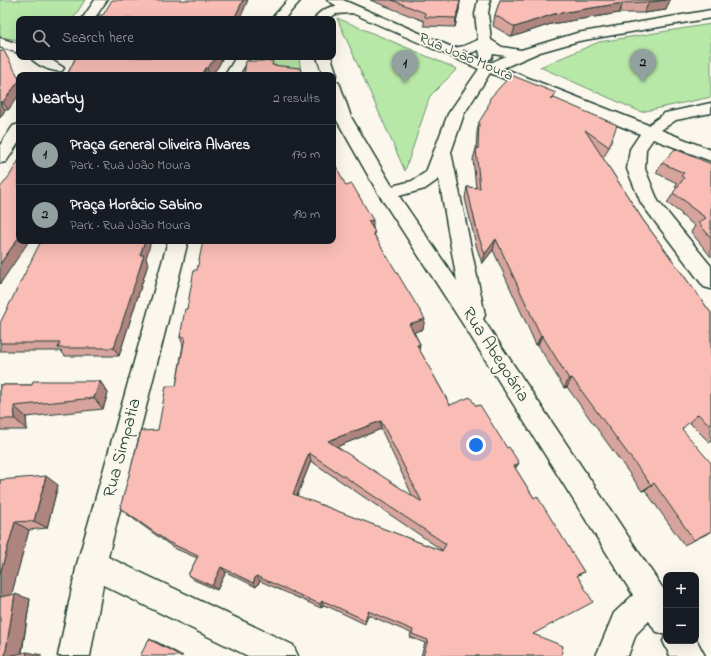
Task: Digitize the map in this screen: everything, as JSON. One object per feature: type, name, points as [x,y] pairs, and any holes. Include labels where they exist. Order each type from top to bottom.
[{"type":"street","points":[[90,16],[101,0]]},
{"type":"street","points":[[280,16],[295,0]]},
{"type":"street","points":[[312,14],[322,0]]},
{"type":"street","name":"Rua João Moura","points":[[333,0],[489,68],[711,156]]},
{"type":"street","points":[[484,0],[481,9],[481,21],[489,68]]},
{"type":"street","points":[[312,14],[333,10],[354,9]]},
{"type":"street","points":[[387,193],[417,187],[428,182],[434,174],[443,153],[456,114],[489,68],[520,54],[577,37],[711,14]]},
{"type":"street","points":[[0,42],[16,47]]},
{"type":"street","points":[[452,52],[467,50],[485,42]]},
{"type":"street","points":[[485,42],[498,51],[520,54]]},
{"type":"street","points":[[43,60],[58,67]]},
{"type":"street","points":[[234,72],[241,60]]},
{"type":"street","points":[[325,60],[329,72]]},
{"type":"street","points":[[470,95],[502,83],[519,79]]},
{"type":"street","name":"Rua Abegoária","points":[[336,95],[343,117],[387,193],[476,326],[659,609]]},
{"type":"street","points":[[711,108],[671,116],[650,131],[638,149],[636,169],[650,203],[711,281]]},
{"type":"street","points":[[0,158],[16,134]]},
{"type":"street","points":[[443,153],[476,326]]},
{"type":"street","name":"Rua Simpatia","points":[[74,656],[92,564],[177,244]]},
{"type":"street","points":[[438,269],[463,263]]},
{"type":"street","points":[[92,564],[282,656]]},
{"type":"street","points":[[612,656],[625,624],[659,609]]},
{"type":"street","points":[[681,644],[689,656]]},
{"type":"green space","points":[[0,0],[85,0],[75,16],[16,16],[16,40],[0,37]]},
{"type":"green space","points":[[337,18],[457,69],[430,96],[405,171]]},
{"type":"green space","points":[[711,24],[711,97],[641,112],[540,67],[599,42]]},
{"type":"green space","points":[[260,60],[299,60],[301,72],[256,66]]},
{"type":"building","points":[[112,0],[243,0],[235,16],[98,16],[103,15]]},
{"type":"building","points":[[392,0],[460,1],[456,18],[425,17],[425,13]]},
{"type":"building","points":[[500,0],[666,0],[623,3],[554,14],[515,27],[495,15]]},
{"type":"building","points":[[0,51],[4,51],[16,73],[16,85],[3,102],[0,102]]},
{"type":"building","points":[[74,60],[214,60],[203,72],[68,72]]},
{"type":"building","points":[[246,61],[273,61],[272,65],[300,68],[301,72],[244,72]]},
{"type":"building","points":[[511,75],[556,93],[551,100],[554,98],[617,125],[609,147],[585,130],[643,220],[711,313],[711,426],[698,414],[682,429],[711,463],[711,531],[694,540],[654,483],[651,485],[572,378],[569,379],[542,335],[541,336],[496,239],[485,254],[478,235],[467,187],[480,188],[476,149],[478,149],[479,122],[487,109],[490,98]]},
{"type":"building","points":[[675,149],[711,164],[711,238],[698,222],[706,218],[673,193],[684,178],[681,176],[684,173],[662,163]]},
{"type":"building","points":[[16,165],[16,241],[0,264],[0,188]]},
{"type":"building","points":[[336,166],[346,186],[352,184],[373,220],[368,221],[375,232],[373,233],[425,319],[409,324],[420,344],[417,345],[450,405],[470,397],[476,406],[480,405],[507,448],[509,447],[519,463],[514,466],[534,498],[537,496],[584,572],[577,575],[593,602],[533,634],[563,646],[561,656],[423,656],[428,640],[412,634],[413,630],[368,611],[365,620],[328,603],[322,601],[320,604],[256,576],[253,583],[221,567],[212,586],[188,575],[198,556],[168,542],[120,508],[141,431],[158,430],[166,386],[176,386],[185,337],[180,337],[185,309],[187,309],[194,270],[197,270],[202,244],[336,244]],"holes":[[[381,421],[422,502],[328,441]],[[309,453],[446,544],[442,551],[293,494]]]},
{"type":"building","points":[[40,244],[144,244],[140,255],[144,255],[114,348],[58,348],[60,343],[0,343],[0,323]]},
{"type":"building","points":[[33,381],[100,381],[94,398],[14,406],[15,419],[0,419],[0,385],[32,385]]},
{"type":"building","points":[[46,476],[34,521],[15,522],[0,574],[0,480]]},
{"type":"building","points":[[15,594],[5,656],[0,656],[0,597]]},
{"type":"building","points":[[149,639],[181,656],[140,656]]},
{"type":"building","points":[[27,652],[26,656],[8,656]]},
{"type":"place","name":"Praça Horácio Sabino","points":[[643,82]]},
{"type":"place","name":"Praça General Oliveira Alvares","points":[[405,83]]}]
